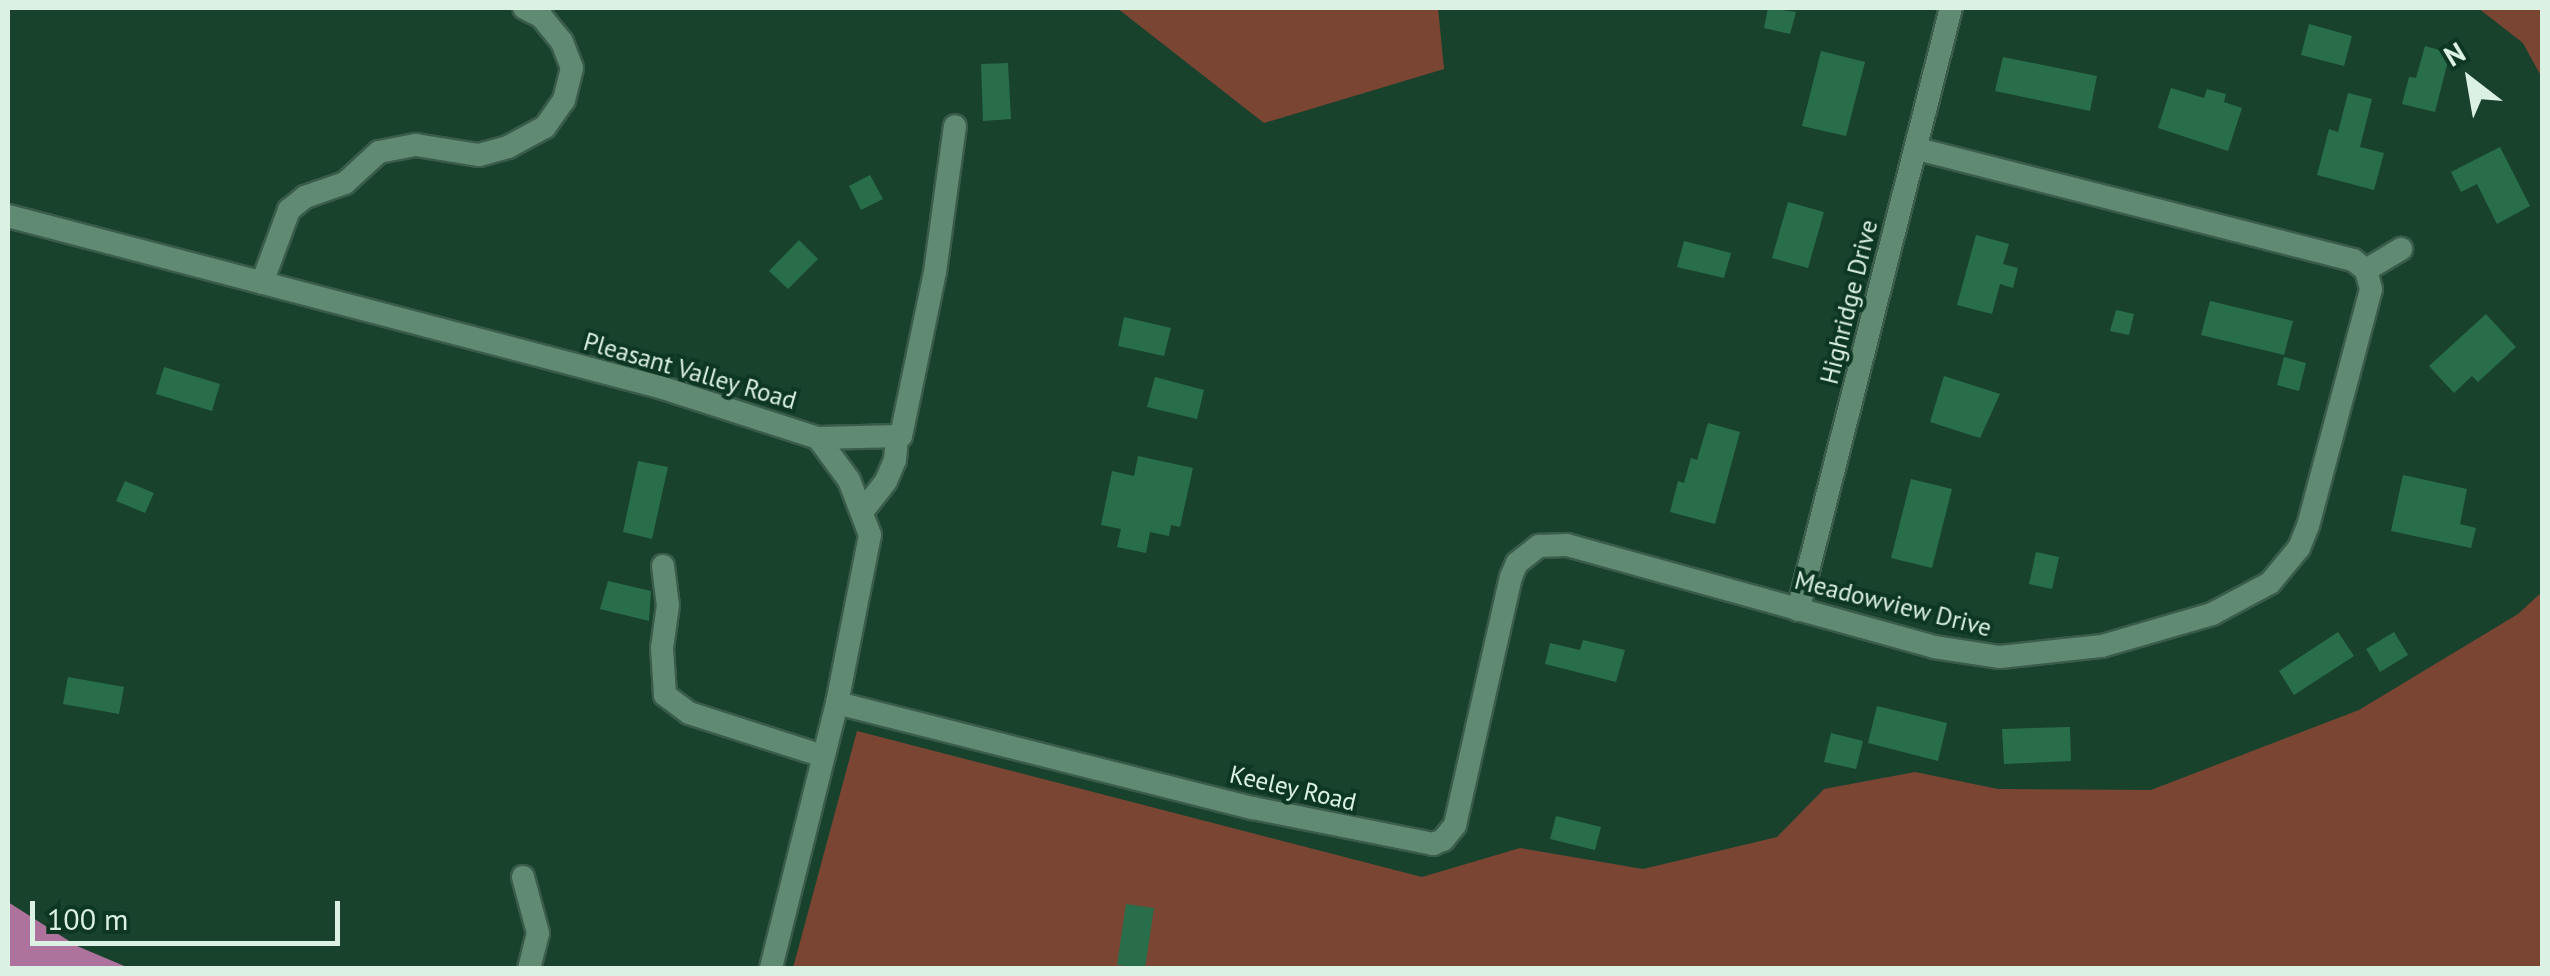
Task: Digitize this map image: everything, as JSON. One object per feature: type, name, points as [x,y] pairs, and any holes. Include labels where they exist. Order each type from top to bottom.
[{"type":"street","points":[[262,284],[288,210],[305,196],[345,183],[378,152],[416,145],[479,155],[508,147],[545,126],[564,100],[572,68],[562,42],[542,18],[524,8]]},
{"type":"street","name":"Highridge Drive","points":[[1798,610],[1951,8]]},
{"type":"street","points":[[862,512],[886,481],[895,460],[934,272],[955,126]]},
{"type":"street","points":[[1917,149],[2353,260],[2366,270],[2400,249]]},
{"type":"street","name":"Pleasant Valley Road","points":[[8,216],[663,388],[818,438],[850,480],[870,535],[837,702],[771,968]]},
{"type":"street","name":"Meadowview Drive","points":[[1527,554],[1552,543],[1567,545],[1934,647],[2000,657],[2102,646],[2212,614],[2254,595],[2284,568],[2308,526],[2371,288],[2366,270]]},
{"type":"street","points":[[818,438],[897,436]]},
{"type":"street","name":"Keeley Road","points":[[837,702],[1253,808],[1434,844],[1444,840],[1454,824],[1506,594],[1517,563],[1527,554]]},
{"type":"street","points":[[662,566],[668,604],[662,648],[665,695],[690,713],[823,756]]},
{"type":"street","points":[[522,878],[538,934],[528,968]]},
{"type":"shaded area","points":[[1117,8],[1438,8],[1444,69],[1264,123]]},
{"type":"shaded area","points":[[2478,8],[2542,8],[2542,78],[2523,43]]},
{"type":"shaded area","points":[[2542,592],[2542,968],[793,968],[857,731],[1422,877],[1520,848],[1643,869],[1777,837],[1824,789],[1915,772],[1998,789],[2151,790],[2359,710],[2518,614]]},
{"type":"shaded area","points":[[8,902],[77,946],[129,968],[8,968]]},
{"type":"building","points":[[1768,8],[1796,12],[1790,34],[1764,28]]},
{"type":"building","points":[[2309,24],[2352,36],[2344,66],[2301,55]]},
{"type":"building","points":[[2425,46],[2450,53],[2435,112],[2402,104],[2409,77],[2416,78]]},
{"type":"building","points":[[1821,51],[1865,62],[1846,136],[1802,126]]},
{"type":"building","points":[[2003,57],[2097,76],[2090,111],[1995,91]]},
{"type":"building","points":[[1008,63],[1011,119],[983,121],[981,64]]},
{"type":"building","points":[[2171,88],[2204,98],[2207,89],[2226,94],[2224,102],[2242,108],[2228,151],[2158,128]]},
{"type":"building","points":[[2348,93],[2372,99],[2360,147],[2384,153],[2374,190],[2317,175],[2329,129],[2338,132]]},
{"type":"building","points":[[2500,147],[2530,206],[2497,224],[2477,184],[2461,192],[2451,172]]},
{"type":"building","points":[[870,175],[883,199],[861,210],[849,186]]},
{"type":"building","points":[[1788,202],[1824,212],[1808,268],[1772,258]]},
{"type":"building","points":[[1976,235],[2009,244],[2003,264],[2018,268],[2013,288],[2000,284],[1992,314],[1957,305]]},
{"type":"building","points":[[799,240],[818,259],[788,289],[769,271]]},
{"type":"building","points":[[1684,241],[1731,253],[1724,278],[1677,267]]},
{"type":"building","points":[[2210,301],[2293,321],[2284,355],[2201,335]]},
{"type":"building","points":[[2116,310],[2134,314],[2129,335],[2110,331]]},
{"type":"building","points":[[2486,314],[2516,347],[2478,382],[2472,376],[2454,393],[2429,366]]},
{"type":"building","points":[[1124,317],[1171,328],[1164,356],[1118,346]]},
{"type":"building","points":[[2284,357],[2306,363],[2299,391],[2277,385]]},
{"type":"building","points":[[164,367],[220,384],[212,411],[156,394]]},
{"type":"building","points":[[1944,376],[2000,394],[1980,438],[1930,422]]},
{"type":"building","points":[[1155,377],[1204,390],[1197,419],[1147,407]]},
{"type":"building","points":[[1708,423],[1740,432],[1715,524],[1670,512],[1678,481],[1684,483],[1691,458],[1697,460]]},
{"type":"building","points":[[1138,456],[1193,468],[1180,527],[1171,525],[1169,536],[1150,532],[1146,553],[1117,547],[1121,529],[1101,525],[1112,471],[1134,476]]},
{"type":"building","points":[[638,461],[668,467],[652,539],[623,532]]},
{"type":"building","points":[[2403,475],[2467,489],[2460,524],[2476,528],[2471,548],[2391,531]]},
{"type":"building","points":[[1911,479],[1952,489],[1932,568],[1891,558]]},
{"type":"building","points":[[125,481],[154,493],[145,513],[116,501]]},
{"type":"building","points":[[2036,552],[2059,557],[2052,589],[2029,584]]},
{"type":"building","points":[[608,581],[651,591],[649,621],[600,609]]},
{"type":"building","points":[[2338,632],[2354,656],[2294,695],[2279,671]]},
{"type":"building","points":[[2394,632],[2408,655],[2380,672],[2366,649]]},
{"type":"building","points":[[1583,640],[1625,650],[1616,682],[1545,664],[1550,643],[1580,650]]},
{"type":"building","points":[[68,677],[124,687],[119,714],[63,704]]},
{"type":"building","points":[[1877,706],[1947,723],[1938,761],[1868,743]]},
{"type":"building","points":[[2070,727],[2071,761],[2004,764],[2002,729]]},
{"type":"building","points":[[1831,733],[1863,741],[1856,769],[1824,762]]},
{"type":"building","points":[[1556,816],[1601,827],[1595,850],[1550,839]]},
{"type":"building","points":[[1126,904],[1154,908],[1145,968],[1117,965]]}]
